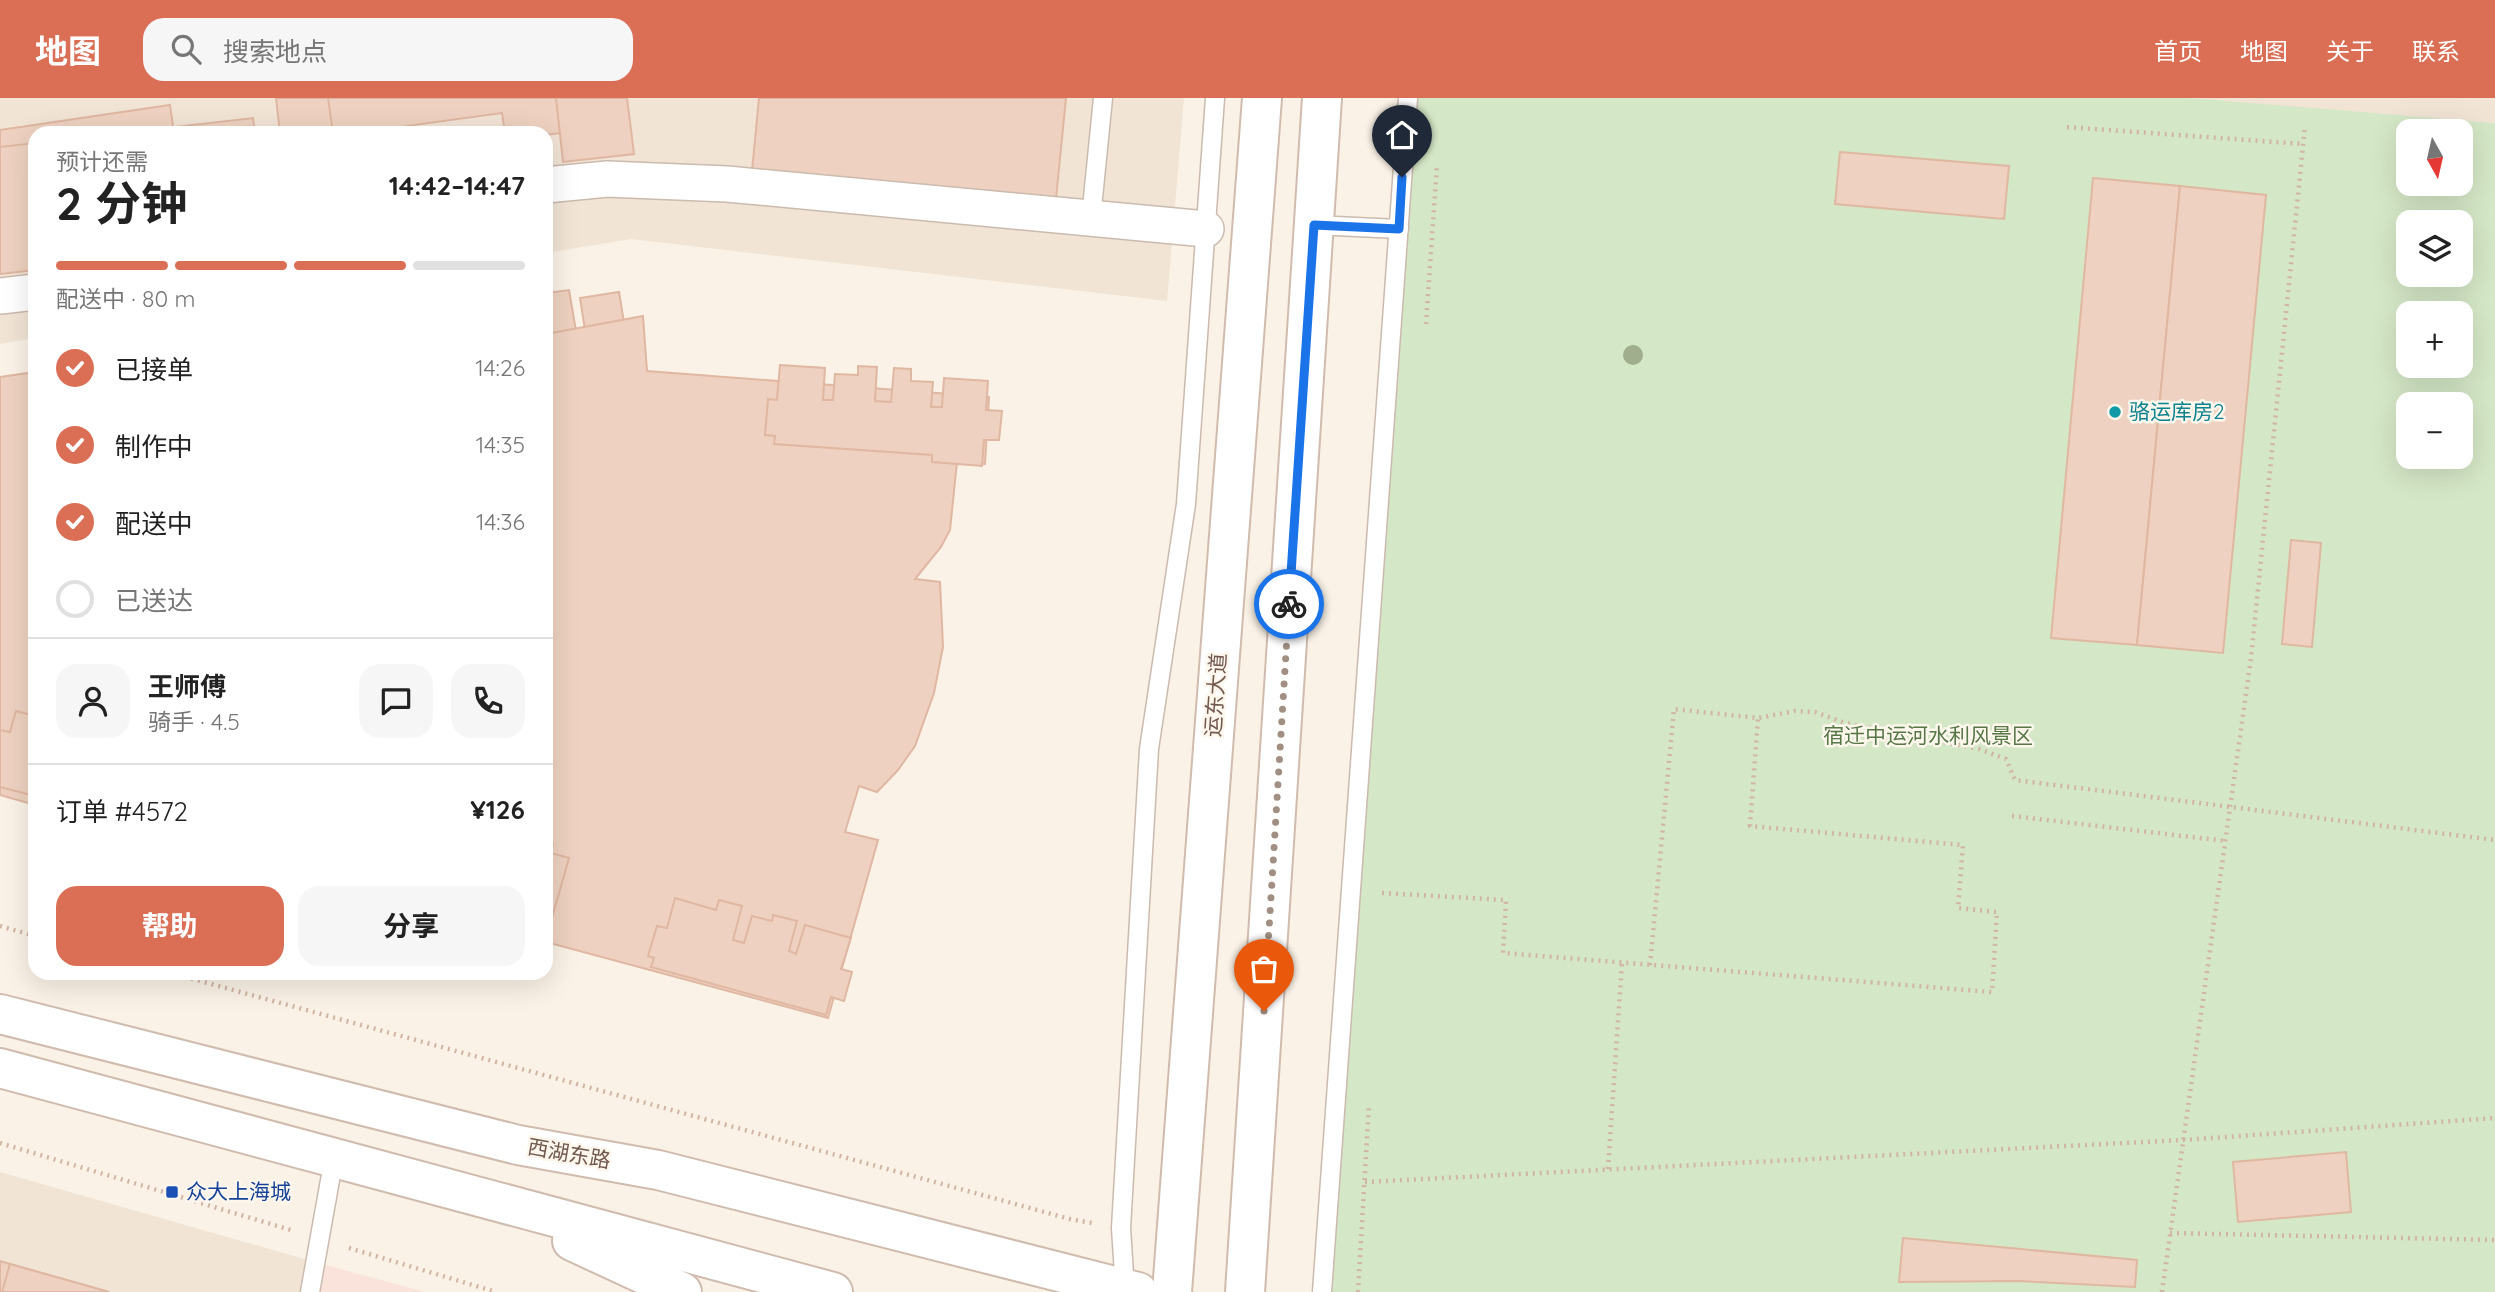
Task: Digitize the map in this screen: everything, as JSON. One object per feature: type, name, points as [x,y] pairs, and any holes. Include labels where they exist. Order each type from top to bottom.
[{"type":"main road","name":"运东大道","points":[[1172,1292],[1262,98]]},
{"type":"main road","points":[[1245,1292],[1322,98]]},
{"type":"main road","name":"西湖东路","points":[[0,1014],[518,1145],[658,1170],[1129,1291]]},
{"type":"main road","points":[[0,1068],[833,1292]]},
{"type":"main road","points":[[474,1196],[682,1292]]},
{"type":"street","points":[[553,184],[607,179],[727,184],[1206,229]]},
{"type":"street","points":[[0,296],[28,293]]},
{"type":"lane","points":[[1091,218],[1103,98]]},
{"type":"lane","points":[[1129,1291],[1121,1228],[1149,749],[1186,504],[1215,98]]},
{"type":"lane","points":[[1322,1292],[1408,98]]},
{"type":"lane","points":[[1314,225],[1399,229]]},
{"type":"lane","points":[[310,1292],[334,1158]]},
{"type":"path","points":[[2162,1292],[2251,658],[2305,126]]},
{"type":"path","points":[[2067,127],[2303,144]]},
{"type":"path","points":[[1650,965],[1674,709],[1758,718],[1795,711],[1815,712],[1845,723],[1979,749],[2006,759],[2015,780],[2495,840]]},
{"type":"path","points":[[1382,893],[1506,900],[1503,953],[1992,992],[1997,912],[1958,908],[1963,845],[1750,826],[1758,718]]},
{"type":"path","points":[[2012,816],[2226,841]]},
{"type":"path","points":[[0,926],[28,934]]},
{"type":"path","points":[[1608,1169],[1622,962]]},
{"type":"path","points":[[197,980],[1056,1215],[1121,1228]]},
{"type":"path","points":[[1365,1182],[2183,1140],[2495,1118]]},
{"type":"path","points":[[0,1143],[496,1292]]},
{"type":"path","points":[[2170,1233],[2495,1240]]},
{"type":"shaded area","points":[[0,98],[1184,98],[1167,301],[631,239],[553,252],[553,126],[28,126],[28,339],[0,344]]},
{"type":"shaded area","points":[[2190,98],[2495,98],[2495,123],[2473,121],[2473,119],[2359,113]]},
{"type":"shaded area","points":[[0,1172],[315,1262],[306,1292],[0,1292]]},
{"type":"shaded area","points":[[315,1262],[425,1292],[306,1292]]},
{"type":"green space","name":"宿迁中运河水利风景区","points":[[1418,98],[2190,98],[2446,119],[2396,119],[2396,196],[2473,196],[2473,121],[2495,123],[2495,1292],[1330,1292]]},
{"type":"building","points":[[276,98],[344,98],[348,126],[279,126]]},
{"type":"building","points":[[328,98],[585,98],[590,129],[553,134],[553,126],[504,126],[502,113],[406,126],[332,126]]},
{"type":"building","points":[[556,98],[627,98],[634,154],[563,162]]},
{"type":"building","points":[[759,98],[1066,98],[1056,199],[752,171]]},
{"type":"building","points":[[170,105],[173,126],[28,126],[28,207],[0,211],[0,130]]},
{"type":"building","points":[[253,118],[254,126],[183,126]]},
{"type":"building","points":[[28,144],[28,271],[0,274],[0,147]]},
{"type":"building","points":[[1840,152],[2009,166],[2004,219],[1835,204]]},
{"type":"building","name":"骆运库房2","points":[[2093,178],[2180,186],[2137,645],[2051,638]]},
{"type":"building","points":[[2180,186],[2266,195],[2223,653],[2137,645]]},
{"type":"building","points":[[569,290],[576,331],[585,330],[580,298],[619,292],[625,328],[637,326],[641,354],[630,356],[632,369],[570,379],[571,393],[553,395],[553,292]]},
{"type":"building","points":[[643,316],[647,371],[989,397],[985,464],[957,462],[950,530],[941,547],[915,579],[940,582],[943,647],[934,693],[915,746],[898,770],[877,792],[859,786],[845,832],[878,840],[828,1018],[553,944],[553,333]]},
{"type":"building","points":[[780,365],[825,368],[823,400],[833,400],[835,374],[858,375],[858,366],[877,367],[875,401],[891,402],[894,368],[911,369],[911,381],[933,382],[931,407],[942,407],[944,378],[988,381],[986,410],[1002,411],[999,440],[984,440],[982,466],[932,462],[932,455],[774,444],[775,436],[765,435],[768,399],[777,400]]},
{"type":"building","points":[[28,373],[28,803],[0,795],[0,377]]},
{"type":"building","points":[[2291,540],[2321,543],[2312,647],[2282,644]]},
{"type":"building","points":[[16,711],[28,714],[28,794],[0,787],[0,730],[10,732]]},
{"type":"building","points":[[553,854],[569,858],[553,914]]},
{"type":"building","points":[[675,898],[716,910],[719,900],[742,906],[733,940],[744,943],[752,916],[772,921],[773,915],[797,921],[789,951],[796,954],[805,925],[851,938],[841,969],[852,972],[844,1001],[831,997],[826,1015],[651,967],[654,958],[648,956],[657,926],[667,928]]},
{"type":"building","points":[[2346,1152],[2351,1212],[2238,1222],[2233,1162]]},
{"type":"building","points":[[1903,1238],[2137,1260],[2135,1287],[2017,1281],[1899,1282]]},
{"type":"building","points":[[0,1261],[10,1264],[109,1292],[0,1292]]},
{"type":"building","points":[[10,1264],[109,1292],[2,1292]]},
{"type":"way so far","points":[[1264,1011],[1289,604]]},
{"type":"place","name":"骆运库房2","points":[[2115,412]]},
{"type":"place","name":"众大上海城","points":[[172,1192]]},
{"type":"route","points":[[1289,604],[1314,225],[1399,229],[1402,177]]}]
